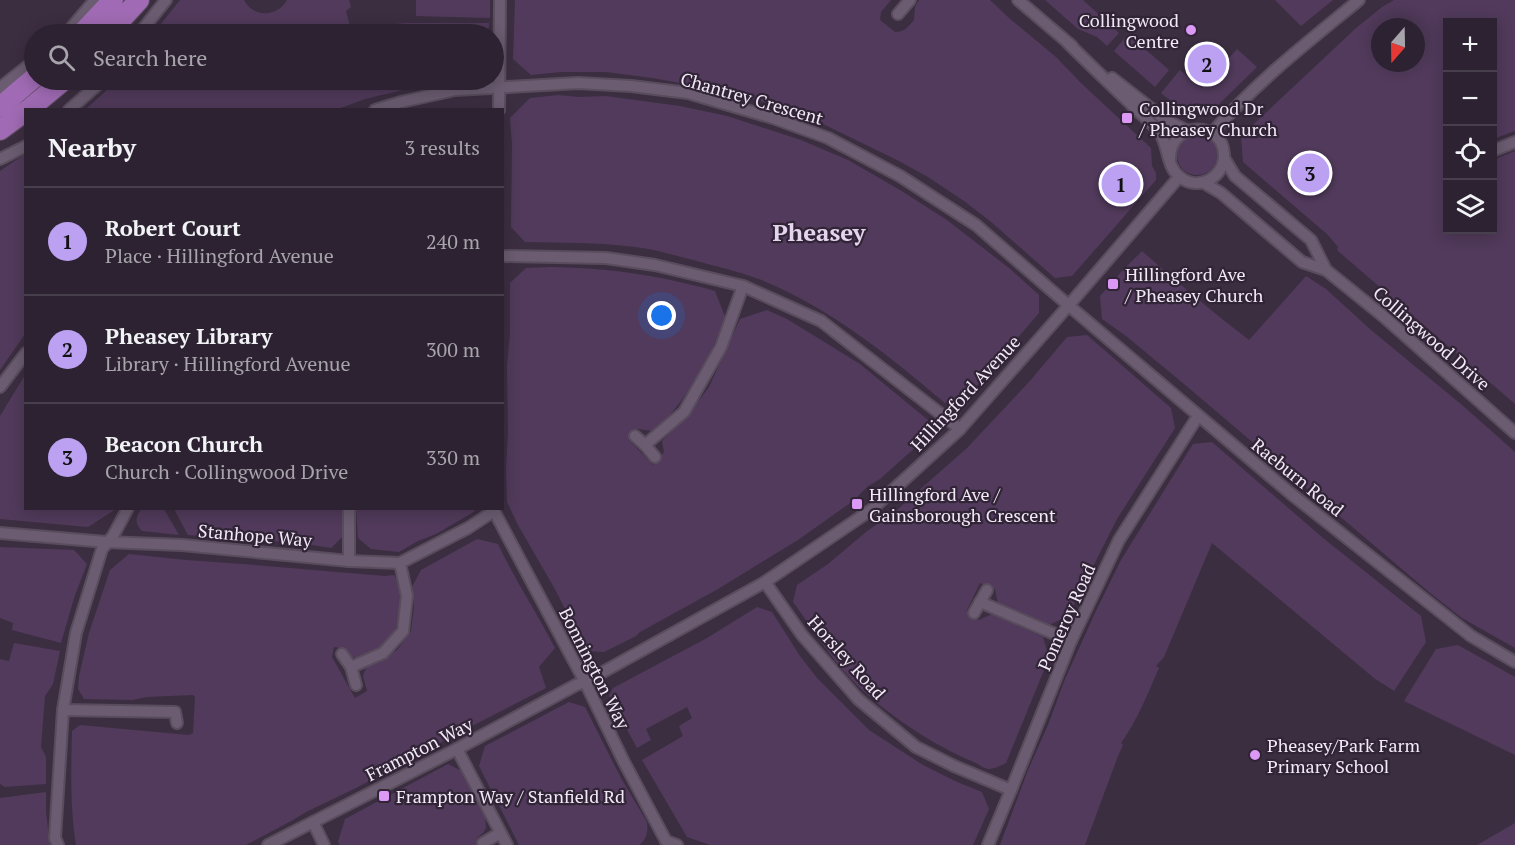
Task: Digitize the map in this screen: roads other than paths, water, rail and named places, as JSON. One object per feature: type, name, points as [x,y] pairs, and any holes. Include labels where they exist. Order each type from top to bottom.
[{"type":"highway","points":[[90,24],[113,0]]},
{"type":"highway","points":[[117,24],[139,0]]},
{"type":"highway","points":[[0,107],[24,87]]},
{"type":"highway","points":[[29,108],[52,90]]},
{"type":"highway","points":[[0,130],[24,112]]},
{"type":"street","points":[[75,24],[95,0]]},
{"type":"street","points":[[147,24],[166,0]]},
{"type":"street","points":[[500,0],[500,24]]},
{"type":"street","points":[[898,14],[909,0]]},
{"type":"street","points":[[1018,0],[1068,43],[1167,121],[1188,131]]},
{"type":"street","points":[[1170,160],[1171,149],[1178,137],[1188,131],[1200,129],[1212,133],[1234,108],[1283,62],[1359,0]]},
{"type":"street","points":[[1068,43],[1160,133],[1173,169],[1179,177]]},
{"type":"street","points":[[0,88],[24,69]]},
{"type":"street","name":"Chantrey Crescent","points":[[504,87],[578,83],[631,86],[688,93],[772,118],[828,138],[900,176],[976,225],[1069,305]]},
{"type":"street","points":[[71,108],[92,90]]},
{"type":"street","name":"Chantrey Crescent","points":[[383,108],[455,90]]},
{"type":"street","points":[[499,90],[499,108]]},
{"type":"street","name":"Collingwood Drive","points":[[1212,133],[1222,145],[1224,158],[1234,176],[1311,240],[1326,270]]},
{"type":"street","points":[[1497,149],[1515,142]]},
{"type":"street","points":[[0,159],[24,147]]},
{"type":"street","points":[[1204,183],[1218,173],[1224,158]]},
{"type":"street","name":"Collingwood Drive","points":[[1179,177],[1192,183],[1204,183],[1221,193],[1302,262],[1326,270],[1383,316],[1515,433]]},
{"type":"street","name":"Hillingford Avenue","points":[[585,682],[765,582],[872,510],[960,429],[1179,177]]},
{"type":"street","points":[[504,256],[606,258],[655,265],[742,286],[821,321],[960,429]]},
{"type":"street","points":[[645,446],[684,412],[721,347],[742,286]]},
{"type":"street","name":"Raeburn Road","points":[[1069,305],[1299,500],[1471,636],[1515,662]]},
{"type":"street","points":[[0,387],[24,356]]},
{"type":"street","name":"Pomeroy Road","points":[[988,845],[1071,641],[1119,540],[1198,416]]},
{"type":"street","points":[[635,436],[655,457]]},
{"type":"street","points":[[58,845],[55,838],[63,710],[76,633],[102,549],[113,536],[127,510]]},
{"type":"street","points":[[348,510],[349,561]]},
{"type":"street","name":"Stanhope Way","points":[[0,533],[106,542],[182,545],[349,561],[400,563],[468,528],[494,510]]},
{"type":"street","name":"Bonnington Way","points":[[494,510],[585,682],[663,843]]},
{"type":"street","points":[[351,667],[383,653],[403,632],[407,596],[400,563]]},
{"type":"street","name":"Horsley Road","points":[[765,582],[802,635],[858,699],[916,747],[1011,790]]},
{"type":"street","points":[[974,613],[987,590]]},
{"type":"street","points":[[980,602],[1071,641]]},
{"type":"street","points":[[342,654],[351,667],[356,685]]},
{"type":"street","name":"Frampton Way","points":[[268,845],[585,682]]},
{"type":"street","points":[[63,710],[176,713]]},
{"type":"street","points":[[457,749],[507,845]]},
{"type":"street","points":[[313,822],[324,845]]},
{"type":"street","points":[[483,843],[500,832]]},
{"type":"street","points":[[663,843],[677,845]]},
{"type":"place","name":"Collingwood Centre","points":[[1191,30]]},
{"type":"place","name":"Pheasey Library","points":[[1207,64]]},
{"type":"place","name":"Collingwood Dr / Pheasey Church","points":[[1127,118]]},
{"type":"place","name":"Beacon Church","points":[[1310,173]]},
{"type":"place","name":"Robert Court","points":[[1121,184]]},
{"type":"place","name":"Hillingford Ave / Pheasey Church","points":[[1113,284]]},
{"type":"place","name":"Hillingford Ave / Gainsborough Crescent","points":[[857,504]]},
{"type":"place","name":"Pheasey/Park Farm Primary School","points":[[1255,755]]},
{"type":"place","name":"Frampton Way / Stanfield Rd","points":[[384,796]]},
{"type":"district","name":"Pheasey","points":[[819,232]]}]
